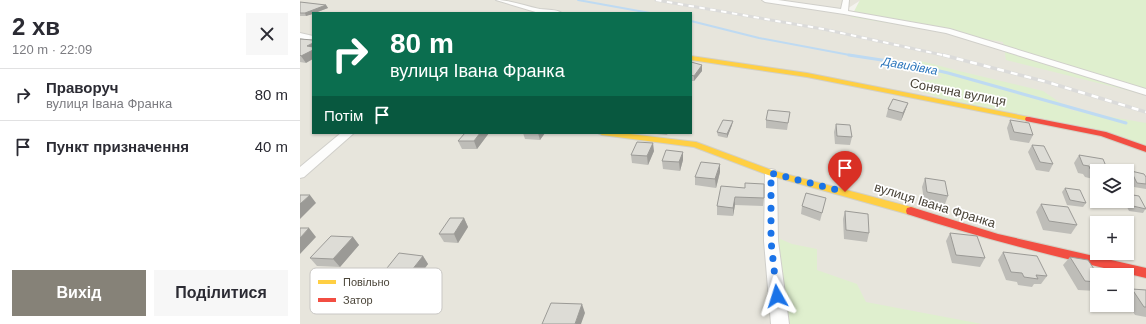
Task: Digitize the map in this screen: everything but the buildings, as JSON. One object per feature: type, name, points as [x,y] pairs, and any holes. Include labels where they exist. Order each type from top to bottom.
[{"type":"street","points":[[499,0],[549,12]]},
{"type":"street","points":[[765,0],[844,12],[947,31],[1146,92]]},
{"type":"street","points":[[844,12],[846,0]]},
{"type":"street","points":[[300,35],[312,39]]},
{"type":"street","name":"Сонячна вулиця","points":[[692,58],[815,76],[1103,134],[1146,149]]},
{"type":"street","points":[[300,174],[347,134]]},
{"type":"street","name":"вулиця Івана Франка","points":[[609,134],[696,146],[771,173],[904,208],[962,228],[1023,245],[1146,273]]},
{"type":"street","points":[[771,173],[771,241],[780,324]]},
{"type":"shaded area","points":[[300,0],[861,0],[842,12],[1146,59],[1146,324],[300,324]]},
{"type":"green space","points":[[860,0],[1146,0],[1146,95],[1006,60],[1003,42],[851,17]]},
{"type":"green space","points":[[921,61],[1043,91],[1071,110],[1146,123],[1146,147],[1096,129],[943,99],[917,90],[924,81],[942,78],[935,72],[918,66]]},
{"type":"green space","points":[[778,238],[792,244],[817,249],[817,270],[857,284],[866,302],[982,324],[786,324]]},
{"type":"waterway","name":"Давидівка","points":[[578,0],[644,12]]},
{"type":"waterway","name":"Давидівка","points":[[692,21],[759,38],[853,56]]},
{"type":"waterway","name":"Давидівка","points":[[853,56],[914,65],[948,73],[1126,123]]},
{"type":"railway","points":[[656,0],[823,29],[946,56]]},
{"type":"railway","points":[[946,56],[1047,82],[1146,112]]},
{"type":"traffic: slow","points":[[692,58],[807,75],[1029,119]]},
{"type":"traffic: slow","points":[[610,134],[696,145],[771,173],[911,211]]},
{"type":"traffic: jam","points":[[1029,119],[1103,134],[1146,149]]},
{"type":"traffic: jam","points":[[911,211],[998,238],[1146,273]]},
{"type":"route","points":[[777,296],[771,241],[771,173],[845,192]]}]
